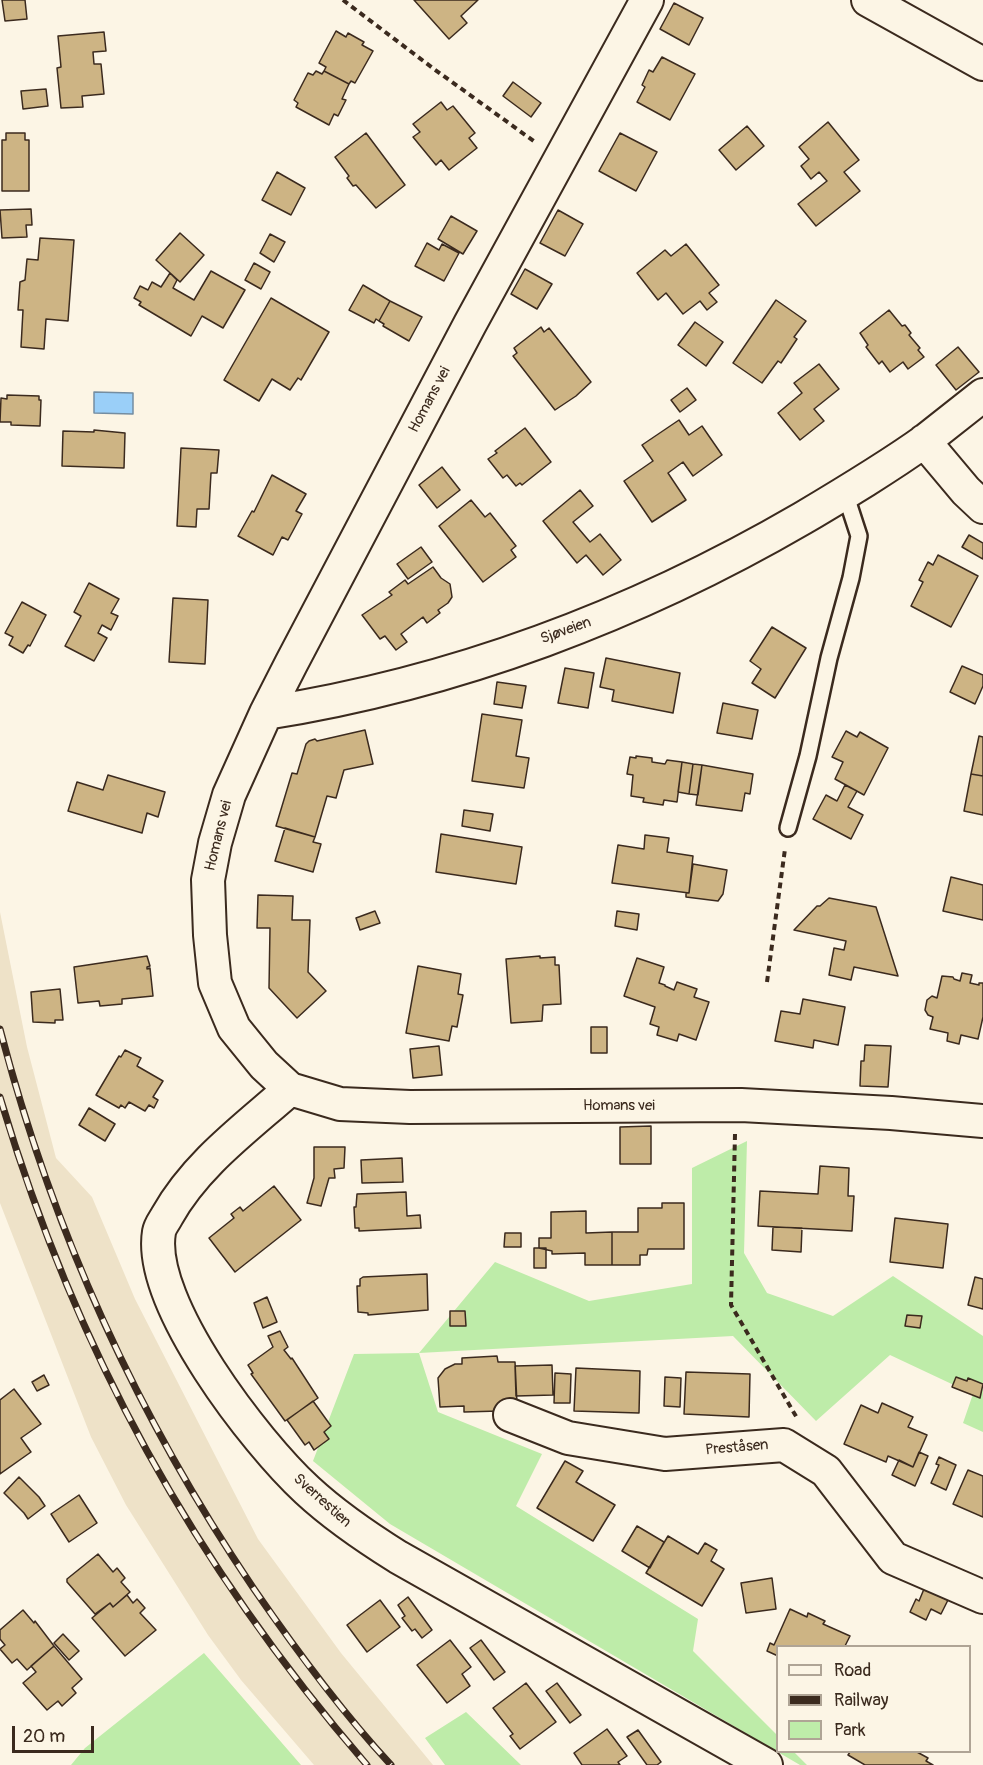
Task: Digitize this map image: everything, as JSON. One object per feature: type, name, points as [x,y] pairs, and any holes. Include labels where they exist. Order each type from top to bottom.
[{"type":"street","name":"Homans vei","points":[[647,0],[459,345],[266,713],[229,795],[215,843],[208,880],[215,983],[234,1028],[264,1065],[290,1089],[340,1104],[410,1107],[741,1106],[891,1113],[983,1121]]},
{"type":"street","points":[[868,0],[983,64]]},
{"type":"street","name":"Sjøveien","points":[[266,713],[329,703],[416,682],[467,667],[603,618],[687,580],[757,544],[846,493],[924,441],[983,395]]},
{"type":"street","points":[[924,441],[966,491],[983,507]]},
{"type":"street","name":"Sverrestien","points":[[290,1089],[217,1154],[180,1194],[159,1231],[160,1263],[168,1292],[192,1344],[243,1418],[276,1458],[307,1490],[353,1529],[398,1557],[766,1765]]},
{"type":"street","name":"Preståsen","points":[[510,1415],[568,1438],[665,1454],[784,1445],[826,1471],[893,1558],[983,1597]]},
{"type":"lane","points":[[788,828],[808,756],[829,658],[860,536],[846,493]]},
{"type":"path","points":[[343,0],[560,160]]},
{"type":"path","points":[[768,982],[788,828]]},
{"type":"path","points":[[735,1128],[731,1305],[802,1427]]},
{"type":"shaded area","points":[[0,912],[27,1047],[56,1158],[92,1197],[135,1299],[258,1539],[341,1653],[433,1765],[314,1765],[241,1680],[208,1635],[126,1505],[91,1437],[0,1203]]},
{"type":"green space","points":[[747,1141],[744,1253],[767,1293],[833,1316],[893,1276],[983,1336],[983,1432],[963,1423],[973,1394],[890,1355],[816,1421],[733,1336],[419,1353],[495,1262],[589,1301],[692,1284],[692,1168]]},
{"type":"green space","points":[[419,1353],[438,1412],[542,1454],[516,1506],[698,1619],[693,1651],[776,1734],[776,1751],[390,1524],[313,1461],[354,1354]]},
{"type":"green space","points":[[204,1653],[301,1765],[71,1765],[85,1748]]},
{"type":"green space","points":[[466,1712],[521,1765],[445,1765],[425,1738]]},
{"type":"green space","points":[[780,1753],[795,1753],[807,1765],[800,1765]]},
{"type":"water","points":[[94,392],[133,393],[133,414],[94,413]]},
{"type":"building","points":[[2,0],[25,0],[27,19],[5,21]]},
{"type":"building","points":[[414,0],[478,0],[461,16],[467,23],[449,39]]},
{"type":"building","points":[[674,3],[703,18],[689,45],[660,29]]},
{"type":"building","points":[[336,31],[346,37],[348,33],[364,42],[362,45],[373,51],[355,83],[351,81],[349,84],[324,71],[326,67],[319,63]]},
{"type":"building","points":[[104,32],[106,51],[93,52],[94,64],[101,64],[104,94],[82,96],[83,107],[61,108],[57,68],[61,67],[58,36]]},
{"type":"building","points":[[662,57],[695,74],[670,120],[637,102],[645,87],[642,85],[649,70],[653,72]]},
{"type":"building","points":[[316,71],[322,74],[324,71],[349,84],[342,99],[346,100],[338,116],[334,114],[329,125],[296,107],[298,103],[294,100],[308,73],[313,75]]},
{"type":"building","points":[[513,82],[541,103],[531,117],[503,96]]},
{"type":"building","points":[[46,89],[48,106],[23,109],[21,91]]},
{"type":"building","points":[[441,102],[447,110],[453,106],[475,133],[469,138],[477,148],[449,170],[441,160],[436,165],[413,137],[420,132],[413,124]]},
{"type":"building","points":[[828,122],[859,160],[844,172],[860,191],[816,226],[798,204],[827,181],[819,172],[811,179],[801,166],[809,159],[799,147]]},
{"type":"building","points":[[747,126],[764,146],[736,170],[719,150]]},
{"type":"building","points":[[6,133],[25,133],[25,140],[29,140],[29,191],[2,191],[2,140],[6,140]]},
{"type":"building","points":[[366,133],[405,185],[376,208],[356,185],[353,186],[347,178],[349,176],[335,157]]},
{"type":"building","points":[[620,133],[657,152],[636,191],[599,171]]},
{"type":"building","points":[[277,172],[305,188],[291,215],[262,200]]},
{"type":"building","points":[[31,209],[32,225],[26,225],[27,237],[2,238],[0,210]]},
{"type":"building","points":[[558,210],[583,224],[565,256],[540,243]]},
{"type":"building","points":[[451,216],[477,231],[463,254],[438,239]]},
{"type":"building","points":[[180,233],[204,255],[180,282],[156,260]]},
{"type":"building","points":[[270,234],[285,242],[274,262],[260,253]]},
{"type":"building","points":[[40,238],[74,240],[68,321],[46,319],[44,349],[21,347],[23,310],[18,310],[20,282],[25,280],[27,259],[38,260]]},
{"type":"building","points":[[427,243],[439,250],[442,244],[459,253],[444,281],[415,266]]},
{"type":"building","points":[[686,244],[719,285],[709,293],[717,302],[707,310],[700,301],[683,314],[666,293],[658,300],[637,273],[665,250],[671,256]]},
{"type":"building","points":[[254,263],[270,272],[261,289],[245,280]]},
{"type":"building","points":[[525,269],[552,284],[537,309],[511,294]]},
{"type":"building","points":[[211,271],[245,290],[223,328],[202,316],[191,336],[139,305],[141,302],[134,298],[140,286],[148,290],[152,282],[161,287],[170,273],[177,280],[173,288],[194,300]]},
{"type":"building","points":[[363,285],[390,301],[379,321],[376,319],[374,323],[349,310]]},
{"type":"building","points":[[271,298],[329,332],[301,380],[298,378],[290,390],[272,379],[259,401],[224,380]]},
{"type":"building","points":[[776,300],[806,321],[794,337],[797,339],[781,363],[778,361],[762,383],[733,363]]},
{"type":"building","points":[[390,301],[422,317],[409,341],[383,326],[384,324],[379,321]]},
{"type":"building","points":[[889,310],[911,333],[909,335],[924,357],[908,369],[903,362],[890,372],[882,361],[879,364],[866,347],[868,345],[860,333]]},
{"type":"building","points":[[695,322],[723,342],[706,366],[678,345]]},
{"type":"building","points":[[541,327],[544,332],[549,328],[591,382],[576,396],[555,410],[513,356],[517,353],[514,348]]},
{"type":"building","points":[[958,347],[979,372],[956,390],[936,365]]},
{"type":"building","points":[[819,364],[839,389],[814,409],[824,421],[800,440],[778,413],[802,393],[794,383]]},
{"type":"building","points":[[687,388],[696,400],[680,412],[671,400]]},
{"type":"building","points":[[7,395],[39,396],[41,400],[40,426],[11,425],[11,422],[0,422],[1,398],[7,399]]},
{"type":"building","points":[[679,420],[689,435],[702,426],[722,455],[693,476],[683,462],[668,473],[686,500],[652,522],[624,481],[653,461],[642,445]]},
{"type":"building","points":[[525,428],[551,462],[522,485],[520,483],[516,486],[507,475],[503,478],[488,459]]},
{"type":"building","points":[[94,430],[125,433],[124,468],[62,466],[63,431],[94,432]]},
{"type":"building","points":[[181,448],[219,450],[217,473],[211,473],[209,509],[197,509],[196,527],[177,526]]},
{"type":"building","points":[[442,467],[460,490],[437,508],[419,485]]},
{"type":"building","points":[[272,475],[306,494],[296,511],[302,514],[288,540],[282,537],[273,555],[238,536],[252,511],[254,512]]},
{"type":"building","points":[[580,490],[593,506],[573,522],[590,542],[600,534],[621,560],[603,575],[586,555],[577,563],[543,521]]},
{"type":"building","points":[[471,500],[485,517],[490,513],[516,546],[511,550],[516,557],[483,582],[439,526]]},
{"type":"building","points":[[969,535],[983,543],[983,559],[962,547]]},
{"type":"building","points":[[421,547],[432,562],[408,579],[397,564]]},
{"type":"building","points":[[938,555],[978,576],[951,627],[911,606],[923,582],[919,580],[928,562],[933,565]]},
{"type":"building","points":[[433,567],[441,578],[450,584],[452,597],[438,610],[440,613],[427,623],[423,617],[401,634],[407,642],[396,650],[385,636],[380,639],[362,615],[392,595],[389,592],[405,580],[408,584]]},
{"type":"building","points":[[89,583],[119,599],[111,613],[118,616],[111,630],[102,625],[98,633],[107,638],[94,661],[65,646],[81,616],[74,612]]},
{"type":"building","points":[[173,598],[208,600],[205,664],[169,662]]},
{"type":"building","points":[[22,602],[46,615],[30,646],[28,645],[23,653],[9,645],[13,637],[5,633]]},
{"type":"building","points":[[772,627],[806,648],[775,698],[752,683],[761,669],[750,661]]},
{"type":"building","points":[[606,658],[680,673],[673,713],[612,701],[614,690],[600,687]]},
{"type":"building","points":[[962,666],[983,675],[983,686],[975,704],[950,692]]},
{"type":"building","points":[[565,668],[594,673],[588,708],[558,703]]},
{"type":"building","points":[[497,682],[526,686],[522,708],[494,704]]},
{"type":"building","points":[[723,703],[758,710],[752,739],[717,733]]},
{"type":"building","points":[[482,714],[522,720],[516,756],[529,758],[524,788],[472,781]]},
{"type":"building","points":[[365,730],[373,764],[344,770],[336,798],[327,796],[315,837],[276,826],[292,773],[297,774],[306,744],[315,739],[317,741]]},
{"type":"building","points":[[846,731],[857,737],[860,732],[888,748],[864,795],[835,779],[843,762],[832,757]]},
{"type":"building","points":[[979,736],[983,737],[983,776],[971,774]]},
{"type":"building","points":[[636,756],[652,758],[652,762],[665,764],[667,760],[682,762],[677,802],[664,800],[663,805],[643,802],[644,798],[631,796],[633,775],[627,774],[630,757],[636,758]]},
{"type":"building","points":[[682,762],[693,764],[689,794],[678,792]]},
{"type":"building","points":[[693,764],[702,765],[698,795],[689,794]]},
{"type":"building","points":[[702,765],[753,774],[750,794],[745,793],[742,811],[696,805]]},
{"type":"building","points":[[971,774],[983,776],[983,815],[964,811]]},
{"type":"building","points":[[108,775],[165,792],[158,817],[147,813],[142,833],[68,811],[77,782],[103,790]]},
{"type":"building","points":[[845,785],[857,791],[848,807],[863,815],[851,839],[813,819],[826,795],[837,801]]},
{"type":"building","points":[[464,810],[493,814],[490,831],[462,826]]},
{"type":"building","points":[[285,828],[315,837],[313,842],[321,844],[313,872],[275,861]]},
{"type":"building","points":[[441,834],[522,847],[516,884],[436,872]]},
{"type":"building","points":[[645,835],[669,838],[667,852],[693,856],[689,893],[612,883],[618,845],[644,849]]},
{"type":"building","points":[[693,864],[727,870],[723,894],[718,901],[686,897],[686,893],[689,893]]},
{"type":"building","points":[[951,877],[983,885],[983,920],[943,911]]},
{"type":"building","points":[[258,895],[293,896],[292,920],[310,920],[308,972],[326,991],[297,1018],[269,988],[270,928],[257,928]]},
{"type":"building","points":[[829,898],[876,907],[898,976],[854,967],[851,980],[829,975],[834,948],[844,950],[846,941],[794,930],[817,906]]},
{"type":"building","points":[[375,911],[380,923],[360,930],[356,918]]},
{"type":"building","points":[[617,911],[639,914],[637,930],[615,926]]},
{"type":"building","points":[[147,956],[150,966],[147,969],[150,968],[153,996],[122,999],[122,1004],[100,1006],[99,1001],[78,1003],[74,967]]},
{"type":"building","points":[[540,956],[540,958],[555,957],[555,965],[559,965],[561,1004],[543,1005],[542,1021],[511,1023],[506,959]]},
{"type":"building","points":[[637,958],[664,967],[659,983],[674,990],[677,982],[697,989],[694,997],[709,1002],[696,1040],[679,1034],[677,1041],[657,1035],[659,1027],[650,1024],[655,1007],[624,996]]},
{"type":"building","points":[[418,966],[461,974],[458,994],[463,995],[457,1027],[452,1026],[449,1041],[406,1033]]},
{"type":"building","points":[[962,973],[972,975],[970,983],[979,985],[983,983],[983,1017],[978,1039],[961,1035],[959,1044],[947,1041],[948,1033],[930,1029],[933,1017],[925,1010],[927,1000],[932,996],[937,998],[942,976],[953,977],[960,981]]},
{"type":"building","points":[[60,989],[63,1020],[55,1020],[55,1023],[33,1022],[31,992]]},
{"type":"building","points":[[803,999],[845,1007],[838,1045],[814,1040],[813,1048],[775,1041],[781,1011],[800,1014]]},
{"type":"building","points":[[591,1027],[607,1027],[607,1053],[591,1053]]},
{"type":"building","points":[[865,1045],[891,1046],[888,1087],[860,1086],[861,1061],[864,1061]]},
{"type":"building","points":[[439,1046],[442,1075],[413,1078],[410,1049]]},
{"type":"building","points":[[125,1050],[141,1058],[137,1066],[163,1081],[153,1097],[158,1100],[154,1108],[149,1105],[145,1111],[129,1102],[125,1108],[121,1105],[119,1108],[96,1095]]},
{"type":"building","points":[[89,1108],[115,1124],[105,1141],[79,1125]]},
{"type":"building","points":[[651,1126],[651,1164],[620,1164],[620,1127]]},
{"type":"building","points":[[314,1147],[345,1147],[344,1168],[334,1169],[335,1178],[329,1178],[321,1206],[307,1203],[314,1178]]},
{"type":"building","points":[[402,1158],[403,1182],[362,1183],[361,1160]]},
{"type":"building","points":[[820,1166],[849,1168],[848,1196],[854,1196],[852,1231],[758,1226],[760,1191],[818,1194]]},
{"type":"building","points":[[274,1186],[301,1220],[235,1272],[209,1238],[234,1218],[231,1214],[240,1207],[243,1211]]},
{"type":"building","points":[[406,1192],[407,1216],[420,1215],[421,1228],[359,1231],[359,1228],[355,1228],[354,1207],[356,1207],[357,1194]]},
{"type":"building","points":[[662,1203],[684,1203],[684,1249],[648,1249],[647,1255],[640,1255],[640,1265],[612,1265],[612,1232],[638,1232],[638,1208],[662,1208]]},
{"type":"building","points":[[586,1211],[586,1233],[612,1232],[612,1265],[585,1265],[585,1253],[552,1254],[552,1251],[539,1248],[539,1238],[551,1238],[551,1212]]},
{"type":"building","points":[[895,1218],[948,1224],[943,1268],[890,1262]]},
{"type":"building","points":[[773,1227],[802,1228],[801,1252],[772,1250]]},
{"type":"building","points":[[505,1233],[521,1233],[521,1247],[504,1247]]},
{"type":"building","points":[[534,1248],[546,1248],[546,1268],[534,1268]]},
{"type":"building","points":[[427,1274],[428,1310],[368,1315],[368,1313],[358,1312],[357,1286],[360,1286],[360,1279],[363,1277]]},
{"type":"building","points":[[975,1277],[983,1279],[983,1309],[968,1305]]},
{"type":"building","points":[[267,1297],[277,1322],[263,1328],[254,1303]]},
{"type":"building","points":[[450,1311],[465,1311],[466,1326],[450,1326]]},
{"type":"building","points":[[907,1315],[922,1316],[920,1328],[905,1326]]},
{"type":"building","points":[[280,1331],[288,1347],[284,1350],[292,1358],[318,1398],[285,1421],[251,1374],[253,1373],[248,1365],[273,1347],[268,1336]]},
{"type":"building","points":[[497,1356],[498,1362],[515,1362],[517,1404],[499,1411],[464,1412],[464,1406],[440,1407],[438,1378],[445,1369],[455,1364],[462,1364],[462,1358]]},
{"type":"building","points":[[552,1365],[553,1395],[516,1396],[515,1366]]},
{"type":"building","points":[[576,1368],[640,1371],[639,1413],[574,1411]]},
{"type":"building","points":[[686,1372],[750,1374],[749,1417],[684,1414]]},
{"type":"building","points":[[555,1373],[571,1374],[570,1403],[554,1403]]},
{"type":"building","points":[[44,1375],[49,1385],[37,1391],[32,1382]]},
{"type":"building","points":[[665,1377],[681,1378],[680,1407],[664,1406]]},
{"type":"building","points":[[956,1377],[967,1381],[968,1378],[983,1384],[980,1398],[952,1387]]},
{"type":"building","points":[[14,1389],[41,1424],[21,1438],[31,1452],[0,1474],[0,1400]]},
{"type":"building","points":[[313,1401],[331,1426],[324,1432],[329,1439],[314,1450],[309,1442],[305,1445],[287,1420]]},
{"type":"building","points":[[882,1403],[913,1417],[908,1427],[927,1435],[913,1467],[888,1456],[886,1462],[844,1444],[861,1405],[878,1413]]},
{"type":"building","points":[[919,1452],[928,1456],[915,1486],[892,1475],[899,1460],[913,1467]]},
{"type":"building","points":[[939,1457],[956,1465],[946,1490],[931,1483],[939,1465],[936,1464]]},
{"type":"building","points":[[565,1461],[583,1471],[576,1482],[615,1505],[593,1541],[537,1508]]},
{"type":"building","points":[[968,1470],[983,1476],[983,1517],[953,1504]]},
{"type":"building","points":[[19,1477],[45,1506],[28,1519],[4,1493]]},
{"type":"building","points":[[79,1495],[97,1523],[69,1542],[51,1514]]},
{"type":"building","points":[[637,1526],[664,1542],[650,1568],[622,1551]]},
{"type":"building","points":[[668,1536],[698,1554],[705,1543],[717,1550],[711,1561],[724,1569],[702,1606],[646,1573]]},
{"type":"building","points":[[98,1554],[113,1572],[117,1568],[125,1578],[121,1582],[130,1592],[113,1607],[110,1603],[95,1614],[67,1582],[67,1579]]},
{"type":"building","points":[[772,1578],[776,1609],[746,1613],[741,1583]]},
{"type":"building","points":[[924,1589],[948,1600],[941,1614],[931,1609],[926,1620],[910,1612],[916,1599],[919,1601]]},
{"type":"building","points":[[127,1595],[133,1603],[137,1599],[145,1608],[140,1613],[156,1630],[125,1656],[92,1618],[110,1603],[113,1607]]},
{"type":"building","points":[[408,1597],[432,1630],[422,1638],[415,1629],[412,1631],[402,1618],[405,1616],[398,1605]]},
{"type":"building","points":[[380,1600],[400,1627],[367,1652],[347,1625]]},
{"type":"building","points":[[790,1609],[807,1617],[808,1613],[825,1621],[823,1624],[850,1636],[846,1645],[776,1645],[776,1655],[767,1651],[770,1643],[774,1645]]},
{"type":"building","points":[[23,1610],[34,1623],[35,1621],[54,1646],[27,1670],[17,1659],[12,1663],[0,1649],[5,1645],[0,1639],[0,1630]]},
{"type":"building","points":[[63,1634],[79,1651],[69,1660],[54,1643]]},
{"type":"building","points":[[450,1640],[471,1667],[462,1674],[470,1686],[447,1703],[417,1665]]},
{"type":"building","points":[[481,1640],[505,1672],[494,1680],[470,1648]]},
{"type":"building","points":[[54,1646],[82,1679],[72,1688],[76,1693],[62,1706],[58,1701],[47,1710],[23,1683],[36,1672],[31,1666]]},
{"type":"building","points":[[526,1683],[556,1722],[520,1749],[510,1736],[513,1734],[493,1708]]},
{"type":"building","points":[[557,1683],[581,1715],[570,1723],[546,1691]]},
{"type":"building","points":[[607,1729],[627,1756],[618,1762],[620,1765],[582,1765],[574,1753]]},
{"type":"building","points":[[638,1730],[661,1762],[657,1765],[647,1765],[627,1737]]},
{"type":"building","points":[[849,1753],[919,1753],[928,1758],[926,1761],[933,1765],[865,1765],[848,1755]]},
{"type":"railway","points":[[0,1029],[45,1177],[103,1320],[136,1389],[212,1524],[254,1589],[320,1680],[391,1765]]},
{"type":"railway","points":[[0,1097],[30,1190],[65,1280],[104,1367],[147,1451],[195,1533],[248,1612],[305,1690],[367,1765]]}]
